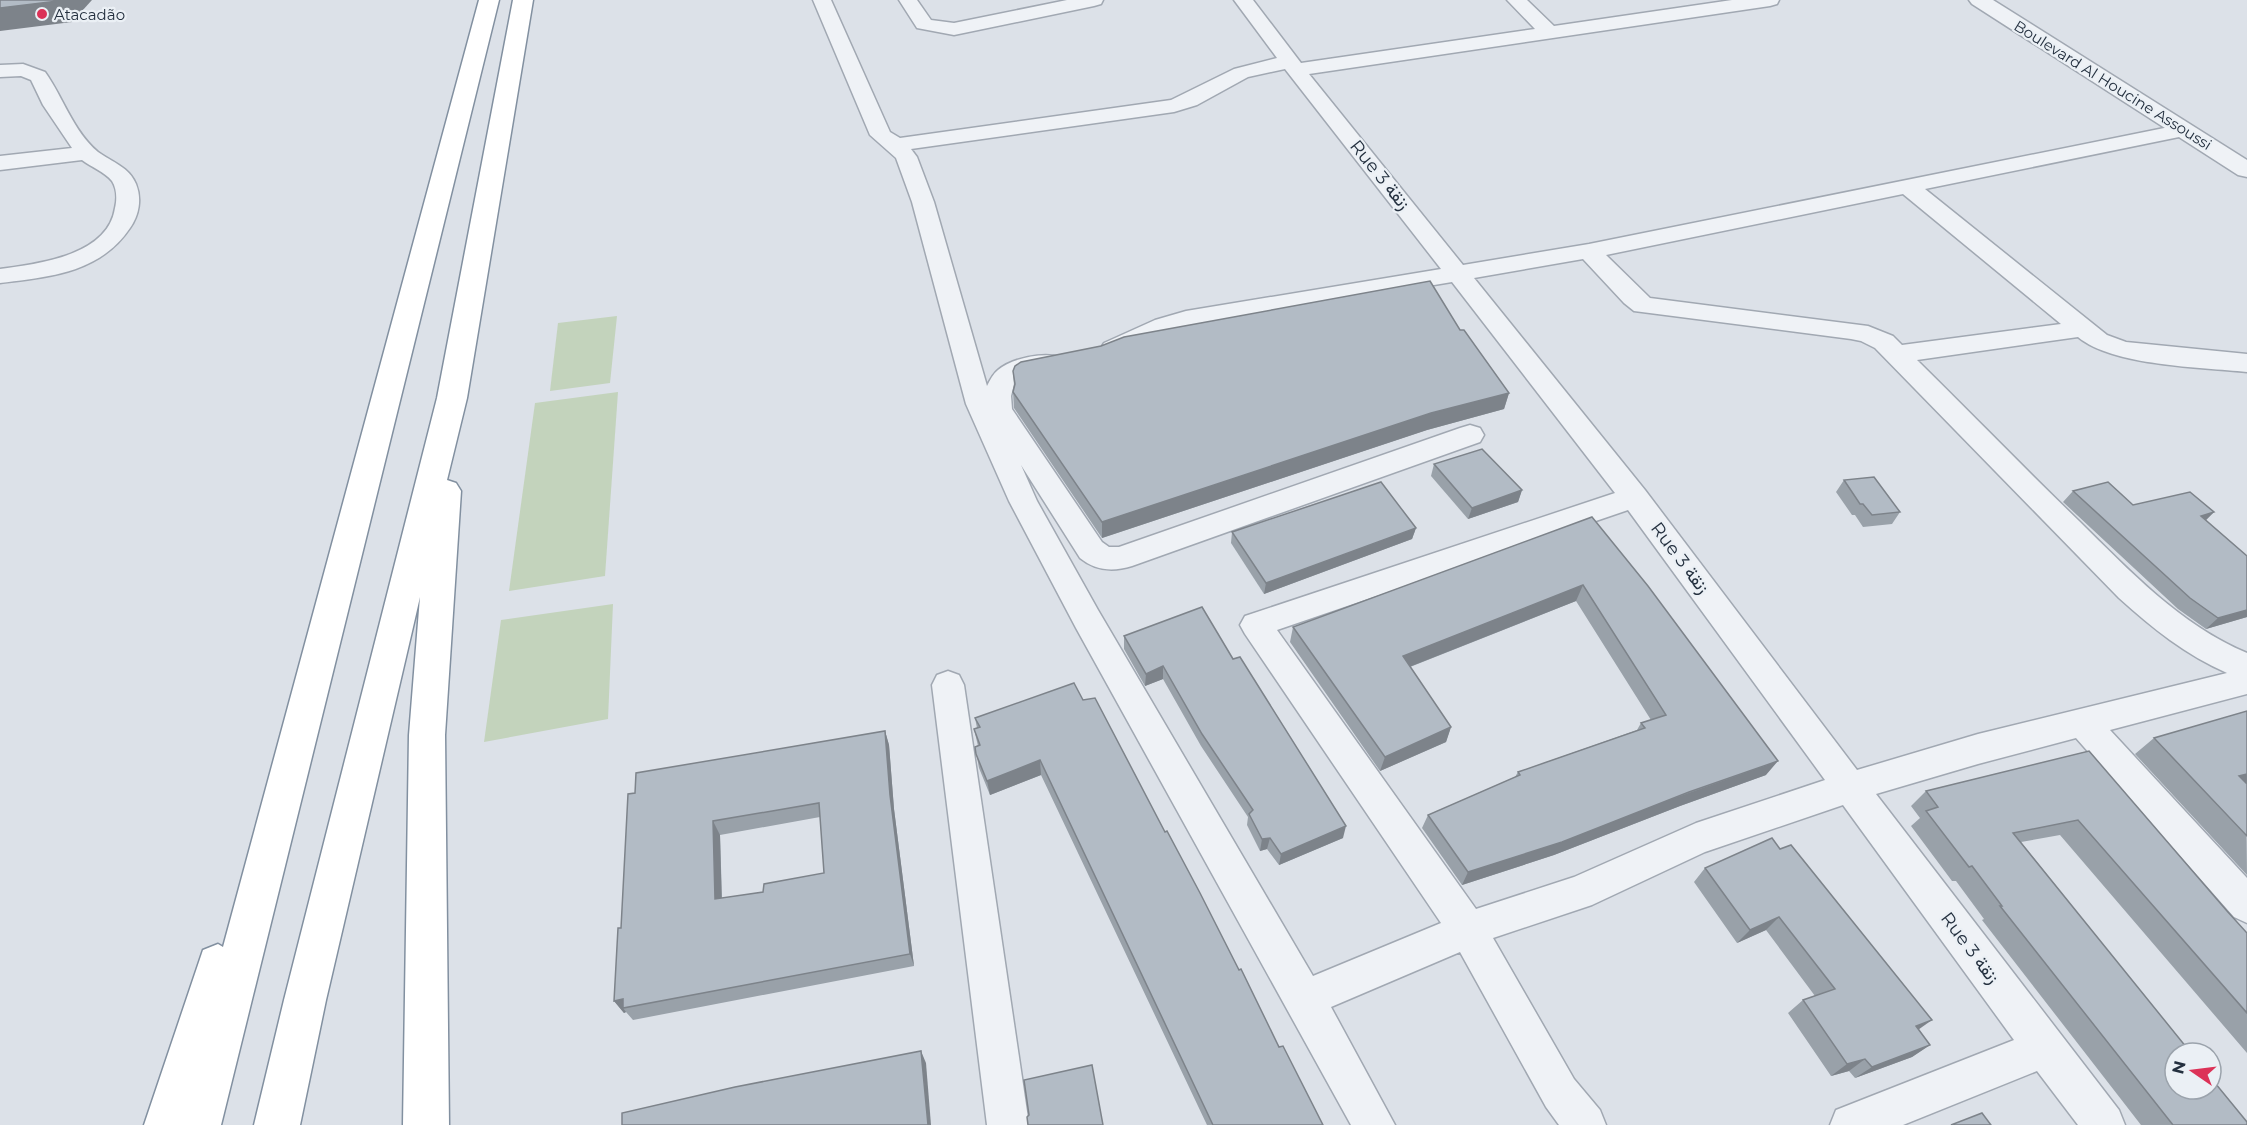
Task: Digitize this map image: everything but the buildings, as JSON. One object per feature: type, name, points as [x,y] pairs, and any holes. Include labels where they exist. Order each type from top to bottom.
[{"type":"highway","points":[[198,1125],[489,0]]},
{"type":"highway","points":[[277,1125],[305,1000],[452,398],[523,0]]},
{"type":"highway","points":[[426,1125],[427,735],[452,398]]},
{"type":"highway","points":[[167,1125],[351,533]]},
{"type":"street","points":[[826,0],[881,135],[896,145],[906,157],[923,202],[979,404],[1023,501],[1087,619],[1305,999],[1374,1125]]},
{"type":"street","points":[[908,0],[924,24],[954,29],[1094,0]]},
{"type":"street","name":"Rue 3 زنقة","points":[[1243,0],[1292,66],[1459,272],[1635,497],[2104,1125]]},
{"type":"street","points":[[1516,0],[1550,33]]},
{"type":"street","points":[[1668,0],[1684,14]]},
{"type":"street","points":[[896,145],[1174,106],[1188,102],[1235,75],[1258,66],[1292,66],[1550,33],[1770,0]]},
{"type":"street","name":"Boulevard Al Houcine Assoussi","points":[[1979,0],[2247,170]]},
{"type":"street","name":"Boulevard Al Houcine Assoussi","points":[[2015,0],[2110,59]]},
{"type":"street","points":[[0,71],[23,70],[38,76],[59,115],[86,153],[115,172],[124,183],[129,200],[122,224],[108,240],[70,264],[50,270],[0,276]]},
{"type":"street","points":[[1470,435],[1121,558],[1102,558],[1091,550],[999,410],[998,401],[1001,382],[1005,376],[1016,370],[1109,351],[1164,326],[1186,319],[1590,251],[2184,130]]},
{"type":"street","points":[[0,163],[86,153]]},
{"type":"street","points":[[1908,187],[2080,329],[2098,341],[2123,350],[2247,363]]},
{"type":"street","points":[[1590,251],[1633,298],[1643,305],[1860,332],[1879,339],[2057,518],[2159,615],[2192,640],[2228,660],[2247,667]]},
{"type":"street","points":[[1896,354],[2080,329]]},
{"type":"street","points":[[1585,1125],[1560,1093],[1468,930],[1256,625],[1635,497]]},
{"type":"street","points":[[1305,999],[1468,930],[1516,912],[1579,893],[1696,840],[1850,787],[1914,766],[2247,681]]},
{"type":"street","points":[[948,685],[1008,1125]]},
{"type":"street","points":[[2083,723],[2247,905]]},
{"type":"street","points":[[1851,1125],[2045,1048]]},
{"type":"green space","points":[[617,316],[610,383],[550,391],[558,323]]},
{"type":"green space","points":[[618,392],[605,576],[509,591],[535,403]]},
{"type":"green space","points":[[613,604],[608,719],[484,742],[501,620]]},
{"type":"place","name":"Atacadão","points":[[42,14]]}]
